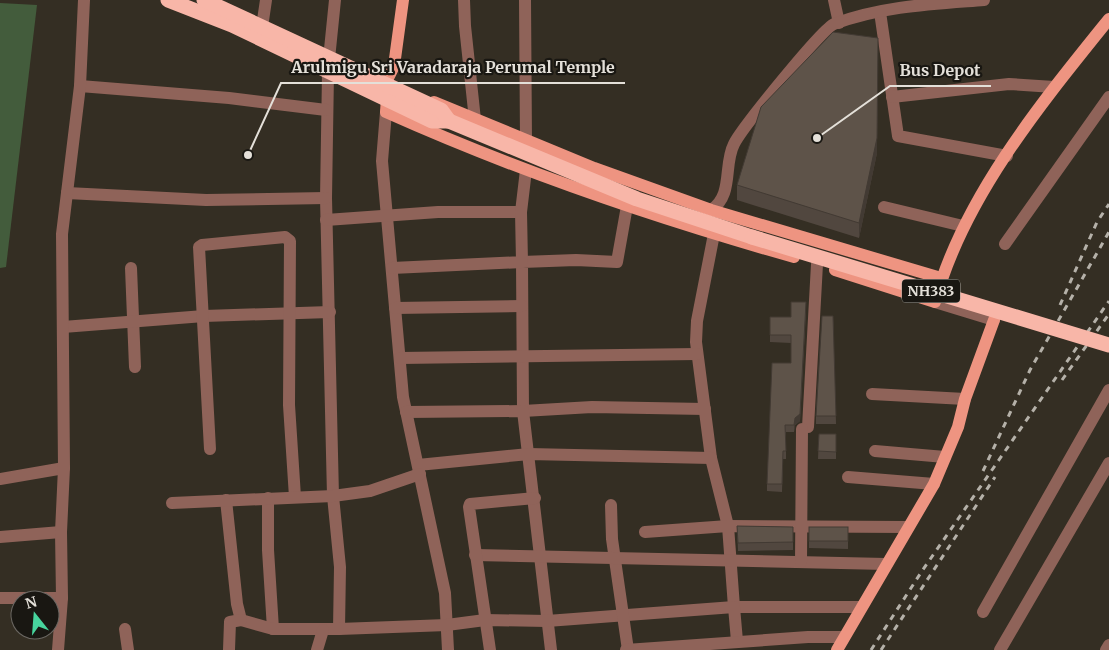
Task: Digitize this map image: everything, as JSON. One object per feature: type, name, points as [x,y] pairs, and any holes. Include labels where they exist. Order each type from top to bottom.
[{"type":"highway","points":[[168,0],[232,25],[387,93],[432,121],[471,123]]},
{"type":"highway","points":[[204,0],[262,27],[328,66]]},
{"type":"highway","name":"NH383","points":[[471,123],[637,199],[1109,345]]},
{"type":"main road","points":[[387,93],[394,66],[403,0]]},
{"type":"main road","points":[[387,93],[460,146],[627,206],[935,302],[941,278],[963,226],[1007,156],[1054,87],[1109,19]]},
{"type":"main road","points":[[387,93],[409,92],[471,123],[526,140],[594,168],[712,210],[941,278]]},
{"type":"main road","points":[[770,250],[777,229]]},
{"type":"main road","points":[[837,650],[860,607],[934,484],[958,427],[965,399],[994,320]]},
{"type":"street","points":[[58,650],[62,598],[61,532],[64,468],[62,234],[80,86],[84,0]]},
{"type":"street","points":[[262,27],[266,0]]},
{"type":"street","points":[[335,0],[328,66],[326,110],[326,220],[330,312],[333,496],[340,567],[339,629]]},
{"type":"street","points":[[464,0],[471,123]]},
{"type":"street","points":[[525,0],[526,140]]},
{"type":"street","points":[[834,0],[839,23]]},
{"type":"street","points":[[712,210],[724,196],[733,145],[747,123],[831,25],[897,7],[984,0]]},
{"type":"street","points":[[880,12],[898,136],[1007,156]]},
{"type":"street","points":[[892,97],[1009,84],[1054,87]]},
{"type":"street","points":[[80,86],[229,98],[326,110]]},
{"type":"street","points":[[387,93],[382,161],[400,358],[406,412],[445,593],[448,650]]},
{"type":"street","points":[[1005,244],[1109,97]]},
{"type":"street","points":[[526,170],[521,212],[523,410],[535,498],[551,650]]},
{"type":"street","points":[[67,193],[206,200],[326,198]]},
{"type":"street","points":[[392,268],[576,260],[616,262],[627,206]]},
{"type":"street","points":[[884,207],[963,226]]},
{"type":"street","points":[[326,220],[438,212],[521,212]]},
{"type":"street","points":[[714,234],[697,321],[697,354],[712,458],[728,526],[737,641]]},
{"type":"street","points":[[210,449],[199,247],[202,244],[285,237],[290,241],[288,313],[289,405],[295,497]]},
{"type":"street","points":[[801,562],[805,428],[817,264]]},
{"type":"street","points":[[131,268],[135,367]]},
{"type":"street","points":[[935,302],[994,320]]},
{"type":"street","points":[[395,308],[522,306]]},
{"type":"street","points":[[63,327],[204,316],[330,312]]},
{"type":"street","points":[[400,358],[697,354]]},
{"type":"street","points":[[983,612],[1109,390]]},
{"type":"street","points":[[872,394],[965,399]]},
{"type":"street","points":[[406,412],[592,408],[705,409]]},
{"type":"street","points":[[875,451],[945,457]]},
{"type":"street","points":[[172,503],[333,496],[370,491],[419,470],[529,454],[712,458]]},
{"type":"street","points":[[1000,650],[1109,463]]},
{"type":"street","points":[[0,478],[64,468]]},
{"type":"street","points":[[848,477],[934,484]]},
{"type":"street","points":[[268,498],[268,550],[273,629]]},
{"type":"street","points":[[490,650],[469,514],[470,504],[535,498]]},
{"type":"street","points":[[226,500],[237,604],[242,620]]},
{"type":"street","points":[[611,505],[614,557],[627,650],[737,641],[844,637]]},
{"type":"street","points":[[645,532],[728,526],[908,527]]},
{"type":"street","points":[[0,537],[61,532]]},
{"type":"street","points":[[475,555],[886,564]]},
{"type":"street","points":[[0,598],[62,598]]},
{"type":"street","points":[[229,650],[230,622],[242,620],[273,629],[324,630],[446,625],[485,620],[547,620],[734,607],[860,607]]},
{"type":"street","points":[[125,629],[128,650]]},
{"type":"street","points":[[317,650],[324,630]]},
{"type":"street","points":[[1106,650],[1109,645]]},
{"type":"green space","points":[[0,3],[37,5],[6,267],[0,268]]},
{"type":"building","points":[[833,32],[878,38],[877,138],[859,223],[737,185],[761,107]]},
{"type":"building","points":[[791,302],[806,302],[800,414],[795,418],[794,425],[785,425],[786,451],[783,451],[782,484],[767,484],[772,363],[791,363],[791,335],[770,335],[770,317],[791,317]]},
{"type":"building","points":[[822,316],[833,316],[836,416],[816,416]]},
{"type":"building","points":[[819,434],[836,434],[836,452],[818,451]]},
{"type":"building","points":[[737,526],[793,527],[793,542],[738,543]]},
{"type":"building","points":[[809,527],[848,527],[848,541],[809,541]]},
{"type":"railway","points":[[1060,305],[1097,222],[1109,204]]},
{"type":"railway","points":[[983,471],[1030,370],[1109,232]]},
{"type":"railway","points":[[871,650],[922,571],[1109,301]]},
{"type":"railway","points":[[1062,380],[1109,314]]},
{"type":"railway","points":[[881,650],[995,477]]},
{"type":"place","name":"Bus Depot","points":[[817,138]]},
{"type":"place","name":"Arulmigu Sri Varadaraja Perumal Temple","points":[[248,155]]}]
